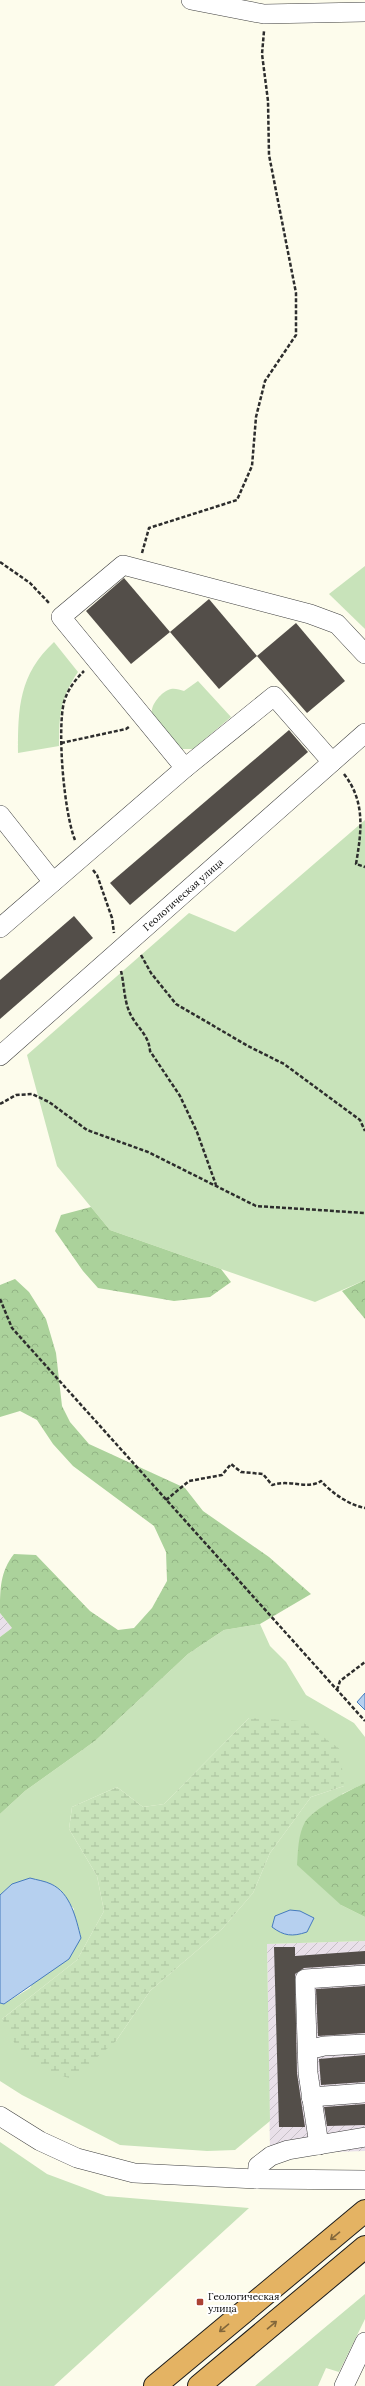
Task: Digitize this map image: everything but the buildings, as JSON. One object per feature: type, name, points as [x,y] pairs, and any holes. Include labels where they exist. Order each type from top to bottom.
[{"type":"highway","points":[[155,2386],[365,2211]]},
{"type":"highway","points":[[199,2386],[365,2247]]},
{"type":"street","points":[[191,0],[264,14],[362,8]]},
{"type":"street","points":[[184,768],[61,617],[123,565],[310,614],[337,624],[365,654]]},
{"type":"street","points":[[0,928],[184,768],[274,696],[332,762]]},
{"type":"street","name":"Геологическая улица","points":[[0,1056],[365,732]]},
{"type":"street","points":[[0,815],[53,882]]},
{"type":"street","points":[[319,2145],[311,2097],[305,1979],[365,1975]]},
{"type":"street","points":[[308,2050],[324,2046],[365,2044]]},
{"type":"street","points":[[311,2097],[365,2093]]},
{"type":"street","points":[[0,2116],[46,2144],[77,2158],[108,2168],[134,2173],[257,2179],[365,2180]]},
{"type":"street","points":[[257,2179],[258,2166],[271,2156],[319,2145],[365,2137]]},
{"type":"street","points":[[344,2386],[365,2342]]},
{"type":"path","points":[[138,568],[149,528],[237,500],[252,466],[256,417],[265,381],[296,335],[296,293],[269,155],[268,101],[262,54],[264,14]]},
{"type":"path","points":[[0,562],[30,583],[61,617]]},
{"type":"path","points":[[96,659],[70,686],[64,702],[61,743],[70,828],[83,856],[97,876],[112,918],[116,953],[129,1011],[141,1027],[150,1045],[150,1051],[180,1096],[197,1132],[216,1185]]},
{"type":"path","points":[[61,743],[126,729],[143,717]]},
{"type":"path","points":[[332,762],[354,785],[363,810],[356,864],[365,867]]},
{"type":"path","points":[[133,938],[151,973],[176,1004],[248,1046],[284,1064],[360,1120],[365,1131]]},
{"type":"path","points":[[0,1104],[16,1095],[32,1094],[49,1102],[87,1130],[148,1152],[256,1206],[365,1213]]},
{"type":"path","points":[[0,1299],[12,1328],[365,1721]]},
{"type":"path","points":[[166,1500],[188,1481],[222,1475],[231,1464],[241,1472],[263,1474],[272,1486],[283,1482],[314,1486],[321,1481],[332,1493],[346,1499],[353,1506],[365,1508]]},
{"type":"path","points":[[337,1690],[340,1681],[365,1662]]},
{"type":"shaded area","points":[[0,1613],[12,1628],[0,1637]]},
{"type":"shaded area","points":[[365,1941],[365,2151],[270,2154],[267,1944]]},
{"type":"green space","points":[[365,566],[365,629],[329,594]]},
{"type":"green space","points":[[54,642],[78,672],[67,690],[64,699],[59,725],[59,746],[18,753],[20,706],[27,679],[42,654]]},
{"type":"green space","points":[[198,681],[231,717],[193,749],[180,749],[152,714],[152,710],[157,699],[164,692],[171,689],[184,691]]},
{"type":"green space","points":[[365,820],[365,1280],[315,1302],[110,1230],[57,1166],[27,1055],[189,913],[235,932]]},
{"type":"green space","points":[[91,1207],[110,1230],[221,1269],[231,1282],[210,1297],[174,1301],[98,1288],[83,1271],[55,1231],[61,1215]]},
{"type":"green space","points":[[15,1279],[29,1292],[46,1319],[56,1353],[62,1406],[70,1422],[89,1444],[185,1488],[203,1511],[269,1557],[311,1594],[260,1624],[224,1630],[188,1654],[95,1741],[25,1791],[0,1814],[0,1637],[12,1628],[0,1613],[0,1596],[3,1574],[14,1554],[36,1555],[90,1611],[118,1630],[134,1628],[152,1608],[167,1581],[166,1552],[154,1526],[73,1466],[53,1444],[37,1420],[20,1411],[0,1417],[0,1285]]},
{"type":"green space","points":[[365,1280],[365,1319],[342,1291]]},
{"type":"green space","points":[[260,1624],[270,1646],[286,1662],[306,1695],[354,1723],[365,1737],[365,1783],[342,1794],[341,1905],[365,1917],[365,1941],[267,1944],[270,2121],[235,2150],[207,2151],[120,2145],[22,2095],[0,2081],[0,2003],[4,2004],[30,1988],[74,1909],[52,1884],[12,1884],[0,1895],[0,1814],[25,1791],[95,1741],[188,1654],[224,1630]],"holes":[[[249,1718],[344,1786],[311,1797],[270,1853],[253,1893],[222,1929],[150,1991],[116,2041],[2,2019],[77,1960],[104,1911],[97,1876],[69,1829],[72,1807],[117,1787],[143,1807],[164,1804]]]},
{"type":"green space","points":[[249,1718],[301,1721],[340,1749],[344,1786],[311,1797],[270,1853],[253,1893],[222,1929],[150,1991],[116,2041],[72,2079],[40,2069],[16,2046],[2,2019],[77,1960],[104,1911],[97,1876],[69,1829],[72,1807],[117,1787],[143,1807],[164,1804]]},
{"type":"green space","points":[[365,1783],[365,1917],[341,1905],[297,1865],[301,1832],[309,1817],[332,1800]]},
{"type":"green space","points":[[0,2142],[47,2174],[106,2196],[249,2208],[54,2386],[0,2386]]},
{"type":"green space","points":[[365,2294],[365,2319],[339,2372],[326,2368],[318,2386],[255,2386]]},
{"type":"water","points":[[365,1693],[365,1710],[357,1702]]},
{"type":"water","points":[[30,1878],[44,1881],[58,1888],[72,1907],[81,1938],[69,1959],[4,2004],[0,2003],[0,1895],[12,1884]]},
{"type":"water","points":[[290,1910],[300,1911],[314,1918],[307,1932],[297,1935],[288,1935],[272,1927],[275,1916]]},
{"type":"place","name":"Геологическая улица","points":[[200,2302]]}]
